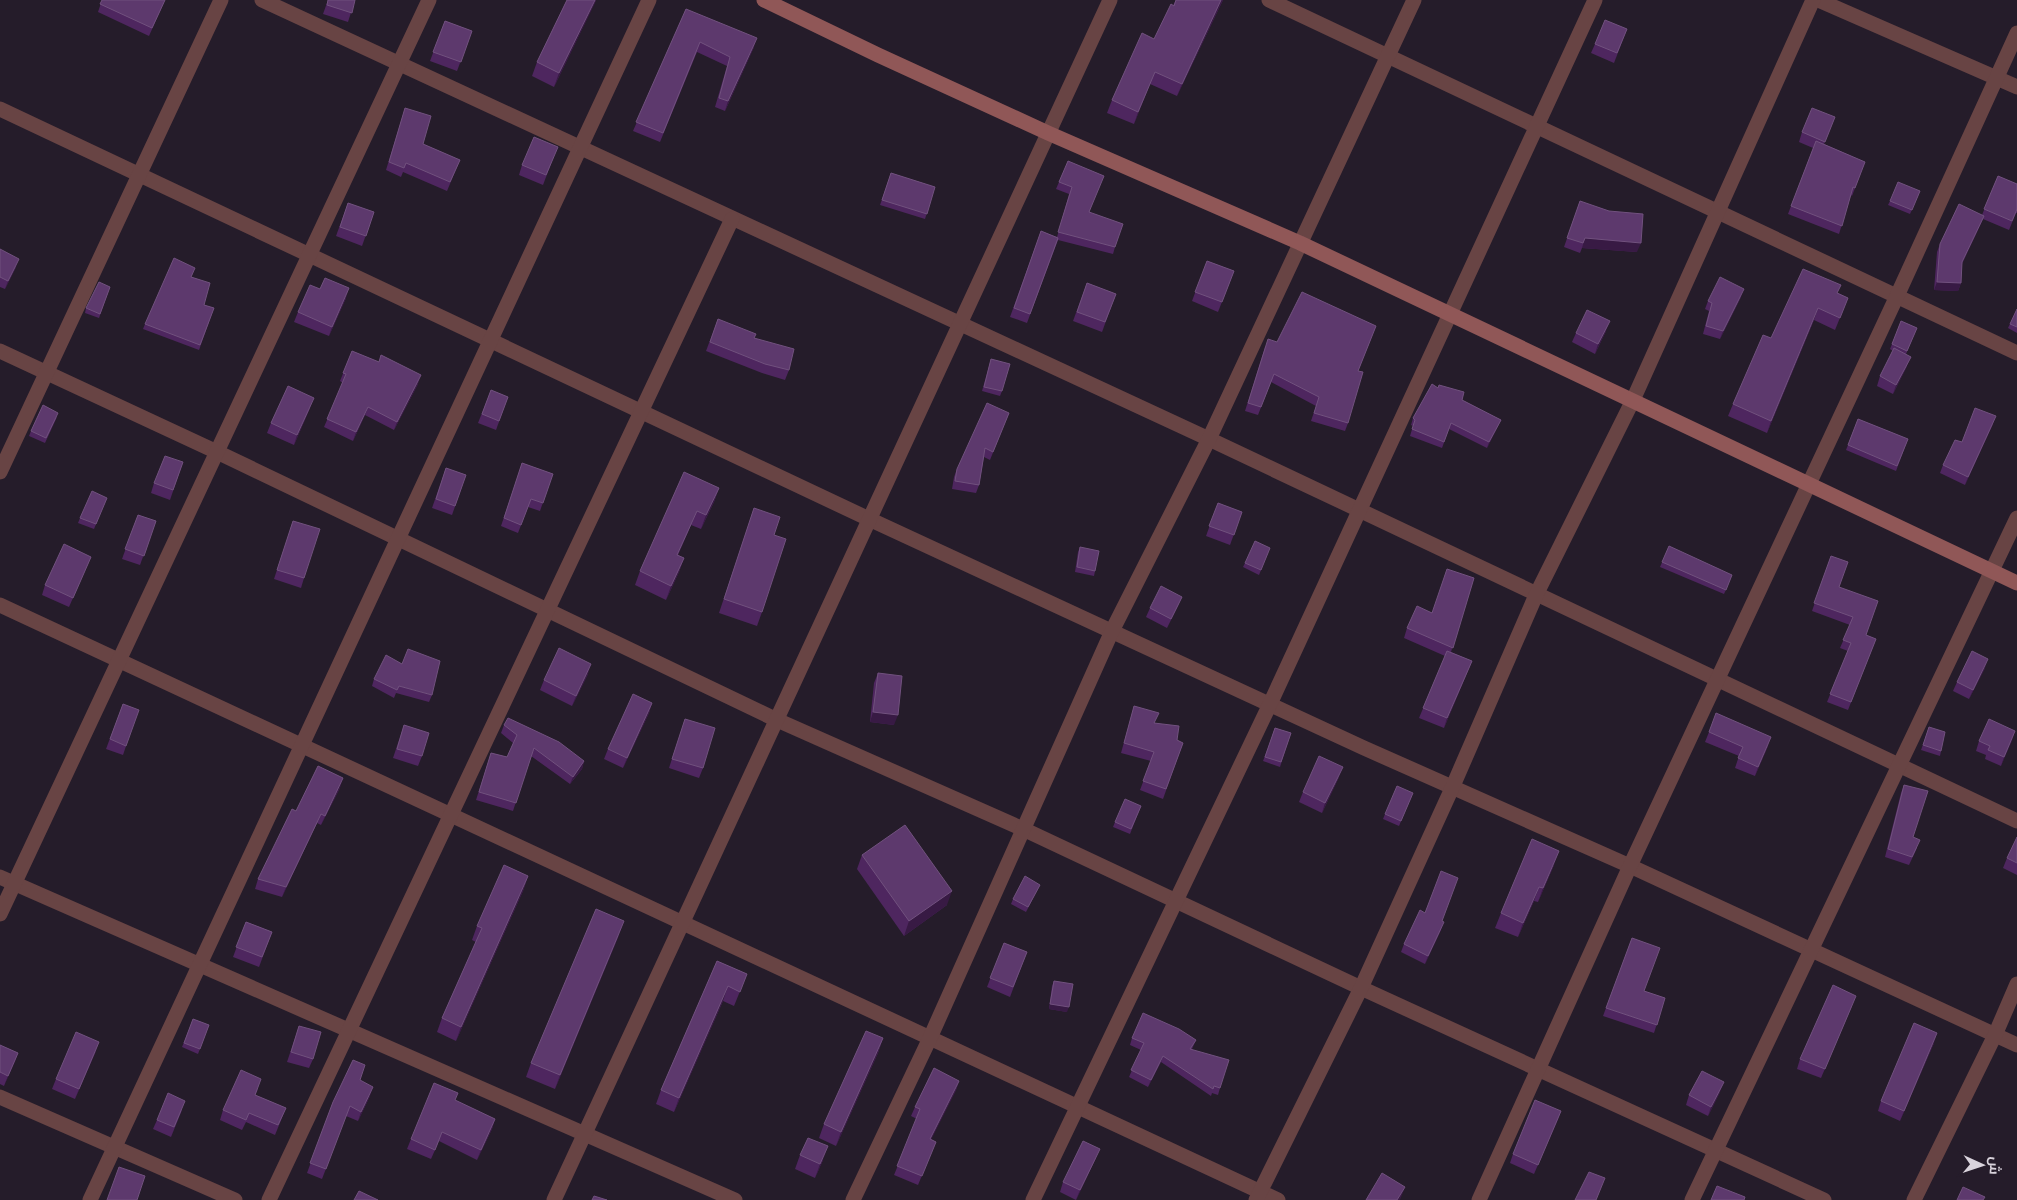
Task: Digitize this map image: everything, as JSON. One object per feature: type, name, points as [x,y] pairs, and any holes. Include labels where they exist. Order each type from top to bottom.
[{"type":"main road","points":[[764,0],[1048,133],[1300,243],[2017,583]]},
{"type":"street","points":[[0,472],[221,0]]},
{"type":"street","points":[[262,0],[398,65],[1208,439],[2017,821]]},
{"type":"street","points":[[0,914],[429,0]]},
{"type":"street","points":[[90,1200],[649,0]]},
{"type":"street","points":[[554,1200],[1110,0]]},
{"type":"street","points":[[1269,0],[2017,353]]},
{"type":"street","points":[[853,1200],[930,1038],[1112,631],[1208,439],[1414,0]]},
{"type":"street","points":[[1033,1200],[1270,704],[1449,313],[1596,0]]},
{"type":"street","points":[[1258,1196],[1361,988],[1453,786],[1536,595],[1633,400],[1719,212],[1812,0]]},
{"type":"street","points":[[1818,0],[1996,76],[2017,87]]},
{"type":"street","points":[[1479,1200],[1630,866],[1897,296],[2017,33]]},
{"type":"street","points":[[0,109],[870,519],[2017,1045]]},
{"type":"street","points":[[269,1200],[732,219]]},
{"type":"street","points":[[0,351],[217,452],[776,720],[1023,829],[1361,988],[1824,1200]]},
{"type":"street","points":[[1692,1200],[2017,518]]},
{"type":"street","points":[[0,605],[1078,1107],[1258,1196],[1278,1200]]},
{"type":"street","points":[[0,877],[735,1200]]},
{"type":"street","points":[[1914,1200],[1995,1035],[2017,984]]},
{"type":"street","points":[[0,1097],[235,1200]]},
{"type":"building","points":[[102,0],[165,0],[152,28],[100,4]]},
{"type":"building","points":[[328,0],[355,0],[352,13],[327,5]]},
{"type":"building","points":[[567,0],[595,0],[559,73],[537,62]]},
{"type":"building","points":[[1176,0],[1221,0],[1182,84],[1155,72],[1138,112],[1112,100],[1142,33],[1154,39],[1171,4],[1174,6]]},
{"type":"building","points":[[686,9],[757,38],[728,101],[719,98],[730,57],[700,42],[663,133],[636,122]]},
{"type":"building","points":[[1605,20],[1627,29],[1617,53],[1595,44]]},
{"type":"building","points":[[445,21],[472,31],[461,62],[433,52]]},
{"type":"building","points":[[405,108],[431,116],[423,144],[460,160],[450,182],[406,163],[404,168],[389,162]]},
{"type":"building","points":[[1812,108],[1835,117],[1825,142],[1802,132]]},
{"type":"building","points":[[534,137],[558,147],[546,175],[522,165]]},
{"type":"building","points":[[1816,141],[1865,162],[1855,188],[1853,187],[1842,226],[1791,206]]},
{"type":"building","points":[[1068,161],[1104,176],[1089,212],[1123,224],[1115,247],[1058,232],[1072,187],[1059,182]]},
{"type":"building","points":[[891,173],[935,187],[927,214],[882,200]]},
{"type":"building","points":[[1998,176],[2017,184],[2017,209],[2012,221],[1984,209]]},
{"type":"building","points":[[1898,182],[1920,191],[1912,210],[1890,201]]},
{"type":"building","points":[[1580,201],[1609,211],[1643,214],[1641,243],[1585,238],[1583,243],[1567,238]]},
{"type":"building","points":[[348,203],[374,212],[366,236],[340,227]]},
{"type":"building","points":[[1959,204],[1984,216],[1962,262],[1961,283],[1937,282],[1940,244]]},
{"type":"building","points":[[1041,231],[1058,238],[1030,314],[1014,308]]},
{"type":"building","points":[[0,249],[19,259],[8,281],[0,277]]},
{"type":"building","points":[[174,258],[195,268],[191,277],[210,283],[204,305],[214,308],[200,345],[145,324]]},
{"type":"building","points":[[1207,261],[1234,271],[1222,302],[1195,292]]},
{"type":"building","points":[[1803,269],[1841,285],[1837,293],[1848,298],[1840,318],[1818,308],[1771,421],[1733,404],[1763,335],[1771,338]]},
{"type":"building","points":[[1720,277],[1744,289],[1723,331],[1706,326],[1712,303],[1708,301]]},
{"type":"building","points":[[325,278],[349,288],[332,327],[298,312],[310,285],[320,289]]},
{"type":"building","points":[[99,282],[110,287],[100,314],[86,308]]},
{"type":"building","points":[[1087,283],[1116,294],[1105,322],[1077,312]]},
{"type":"building","points":[[1302,292],[1376,326],[1358,371],[1363,372],[1348,423],[1314,413],[1319,397],[1274,374],[1261,407],[1248,403],[1268,339],[1277,342]]},
{"type":"building","points":[[2017,309],[2017,327],[2010,324]]},
{"type":"building","points":[[1587,310],[1610,321],[1598,344],[1576,333]]},
{"type":"building","points":[[718,319],[756,334],[754,338],[794,349],[789,370],[765,364],[710,342]]},
{"type":"building","points":[[1901,321],[1917,328],[1907,351],[1892,344]]},
{"type":"building","points":[[1894,348],[1911,357],[1896,385],[1880,376]]},
{"type":"building","points":[[352,351],[379,362],[381,355],[421,375],[397,422],[368,407],[356,432],[327,419],[346,374],[343,373]]},
{"type":"building","points":[[991,359],[1010,364],[1002,391],[984,387]]},
{"type":"building","points":[[1432,384],[1438,388],[1439,385],[1464,392],[1462,400],[1501,420],[1489,442],[1451,423],[1444,442],[1412,429],[1415,420],[1413,418]]},
{"type":"building","points":[[288,386],[314,398],[297,435],[271,423]]},
{"type":"building","points":[[491,390],[508,397],[499,421],[482,414]]},
{"type":"building","points":[[987,403],[1009,413],[993,452],[985,448],[979,485],[955,481],[957,469]]},
{"type":"building","points":[[43,405],[58,413],[46,438],[31,431]]},
{"type":"building","points":[[1975,408],[1996,416],[1968,477],[1943,465],[1955,440],[1962,442]]},
{"type":"building","points":[[1858,419],[1908,439],[1897,466],[1848,445]]},
{"type":"building","points":[[165,456],[183,462],[173,490],[154,483]]},
{"type":"building","points":[[522,463],[553,474],[543,503],[531,499],[521,525],[504,518]]},
{"type":"building","points":[[446,468],[466,475],[455,506],[436,499]]},
{"type":"building","points":[[684,472],[719,488],[706,515],[697,511],[677,555],[684,558],[671,586],[640,571]]},
{"type":"building","points":[[92,491],[107,498],[96,524],[80,518]]},
{"type":"building","points":[[1218,503],[1242,512],[1234,535],[1209,526]]},
{"type":"building","points":[[754,508],[780,517],[774,535],[786,539],[762,612],[724,599]]},
{"type":"building","points":[[138,515],[156,521],[144,556],[125,549]]},
{"type":"building","points":[[293,521],[320,529],[304,578],[277,570]]},
{"type":"building","points":[[1255,541],[1270,548],[1261,570],[1245,563]]},
{"type":"building","points":[[64,544],[91,557],[73,598],[45,585]]},
{"type":"building","points":[[1669,546],[1732,575],[1726,590],[1662,562]]},
{"type":"building","points":[[1080,547],[1099,551],[1095,571],[1077,567]]},
{"type":"building","points":[[1831,556],[1848,562],[1839,587],[1878,601],[1866,635],[1876,639],[1851,702],[1830,694],[1851,643],[1843,640],[1853,617],[1814,603]]},
{"type":"building","points":[[1447,569],[1474,578],[1453,648],[1407,628],[1417,606],[1432,613]]},
{"type":"building","points":[[1161,586],[1182,597],[1171,619],[1150,608]]},
{"type":"building","points":[[559,648],[591,664],[576,696],[544,680]]},
{"type":"building","points":[[408,649],[440,661],[432,695],[399,686],[397,690],[374,679],[386,655],[402,664]]},
{"type":"building","points":[[1447,651],[1472,661],[1447,718],[1423,708]]},
{"type":"building","points":[[1972,651],[1988,659],[1973,690],[1957,682]]},
{"type":"building","points":[[878,673],[902,676],[898,715],[873,712]]},
{"type":"building","points":[[633,694],[652,703],[627,758],[608,749]]},
{"type":"building","points":[[123,704],[139,710],[126,746],[110,739]]},
{"type":"building","points":[[1134,706],[1159,713],[1154,723],[1179,726],[1177,740],[1183,743],[1166,789],[1143,781],[1154,752],[1124,743]]},
{"type":"building","points":[[1716,713],[1771,737],[1758,767],[1738,758],[1743,747],[1709,732]]},
{"type":"building","points":[[508,718],[559,742],[584,761],[573,777],[534,748],[516,803],[479,792],[491,753],[507,757],[517,735],[504,725]]},
{"type":"building","points":[[685,719],[715,728],[703,768],[672,759]]},
{"type":"building","points":[[1989,719],[2015,731],[2004,757],[1988,750],[1990,746],[1979,741]]},
{"type":"building","points":[[404,725],[429,733],[422,756],[397,749]]},
{"type":"building","points":[[1929,727],[1945,732],[1941,751],[1923,745]]},
{"type":"building","points":[[1275,728],[1291,733],[1281,762],[1265,757]]},
{"type":"building","points":[[1319,756],[1343,767],[1325,803],[1303,792]]},
{"type":"building","points":[[318,766],[343,778],[325,816],[321,814],[286,887],[258,879],[292,809],[296,811]]},
{"type":"building","points":[[1904,785],[1928,791],[1913,837],[1920,840],[1912,857],[1888,849]]},
{"type":"building","points":[[1397,786],[1413,793],[1401,821],[1385,814]]},
{"type":"building","points":[[1125,799],[1141,806],[1131,829],[1115,822]]},
{"type":"building","points":[[905,825],[952,891],[909,921],[862,855]]},
{"type":"building","points":[[2017,837],[2017,863],[2007,858]]},
{"type":"building","points":[[1532,839],[1559,851],[1543,888],[1539,887],[1523,923],[1501,913]]},
{"type":"building","points":[[504,865],[528,876],[461,1027],[442,1018],[482,928],[477,926]]},
{"type":"building","points":[[1441,871],[1458,878],[1442,921],[1444,922],[1428,956],[1404,944],[1420,910],[1425,913]]},
{"type":"building","points":[[1025,876],[1040,885],[1028,907],[1013,899]]},
{"type":"building","points":[[596,909],[624,921],[560,1075],[531,1063]]},
{"type":"building","points":[[246,922],[272,932],[262,957],[236,947]]},
{"type":"building","points":[[1632,938],[1660,948],[1644,991],[1665,998],[1657,1025],[1606,1008]]},
{"type":"building","points":[[1004,943],[1027,952],[1013,987],[990,978]]},
{"type":"building","points":[[717,961],[747,974],[740,992],[728,986],[679,1098],[661,1090]]},
{"type":"building","points":[[1054,981],[1073,984],[1069,1007],[1050,1004]]},
{"type":"building","points":[[1833,985],[1856,996],[1825,1069],[1800,1059]]},
{"type":"building","points":[[1143,1013],[1179,1029],[1196,1040],[1190,1049],[1229,1060],[1220,1088],[1214,1086],[1213,1089],[1163,1056],[1151,1080],[1131,1070],[1144,1043],[1132,1038]]},
{"type":"building","points":[[193,1019],[209,1025],[200,1049],[184,1043]]},
{"type":"building","points":[[1914,1023],[1937,1033],[1904,1111],[1881,1101]]},
{"type":"building","points":[[299,1026],[321,1032],[313,1059],[291,1052]]},
{"type":"building","points":[[866,1031],[883,1038],[841,1132],[824,1124]]},
{"type":"building","points":[[76,1032],[99,1042],[79,1089],[56,1079]]},
{"type":"building","points":[[0,1045],[18,1053],[8,1076],[0,1072]]},
{"type":"building","points":[[353,1060],[365,1065],[360,1080],[373,1087],[361,1112],[350,1106],[326,1169],[310,1163],[333,1102]]},
{"type":"building","points":[[934,1068],[959,1081],[930,1139],[936,1142],[922,1176],[897,1166],[920,1109],[915,1107]]},
{"type":"building","points":[[241,1070],[261,1079],[255,1095],[286,1108],[278,1125],[249,1113],[246,1120],[223,1110]]},
{"type":"building","points":[[1702,1071],[1724,1082],[1711,1107],[1689,1095]]},
{"type":"building","points":[[434,1083],[458,1093],[455,1100],[495,1119],[481,1150],[442,1132],[435,1150],[411,1139]]},
{"type":"building","points":[[168,1093],[185,1101],[174,1127],[157,1120]]},
{"type":"building","points":[[1535,1100],[1561,1111],[1538,1165],[1513,1154]]},
{"type":"building","points":[[808,1138],[828,1146],[820,1164],[800,1155]]},
{"type":"building","points":[[1083,1141],[1100,1149],[1080,1190],[1063,1182]]},
{"type":"building","points":[[119,1167],[145,1176],[137,1200],[107,1200]]},
{"type":"building","points":[[1589,1172],[1605,1178],[1596,1200],[1575,1200]]},
{"type":"building","points":[[1382,1173],[1405,1187],[1397,1200],[1366,1200]]},
{"type":"building","points":[[1717,1186],[1745,1197],[1744,1200],[1711,1200]]},
{"type":"building","points":[[1963,1187],[1985,1197],[1983,1200],[1957,1200]]},
{"type":"building","points":[[359,1191],[378,1200],[354,1200]]},
{"type":"building","points":[[594,1196],[607,1200],[592,1200]]}]
